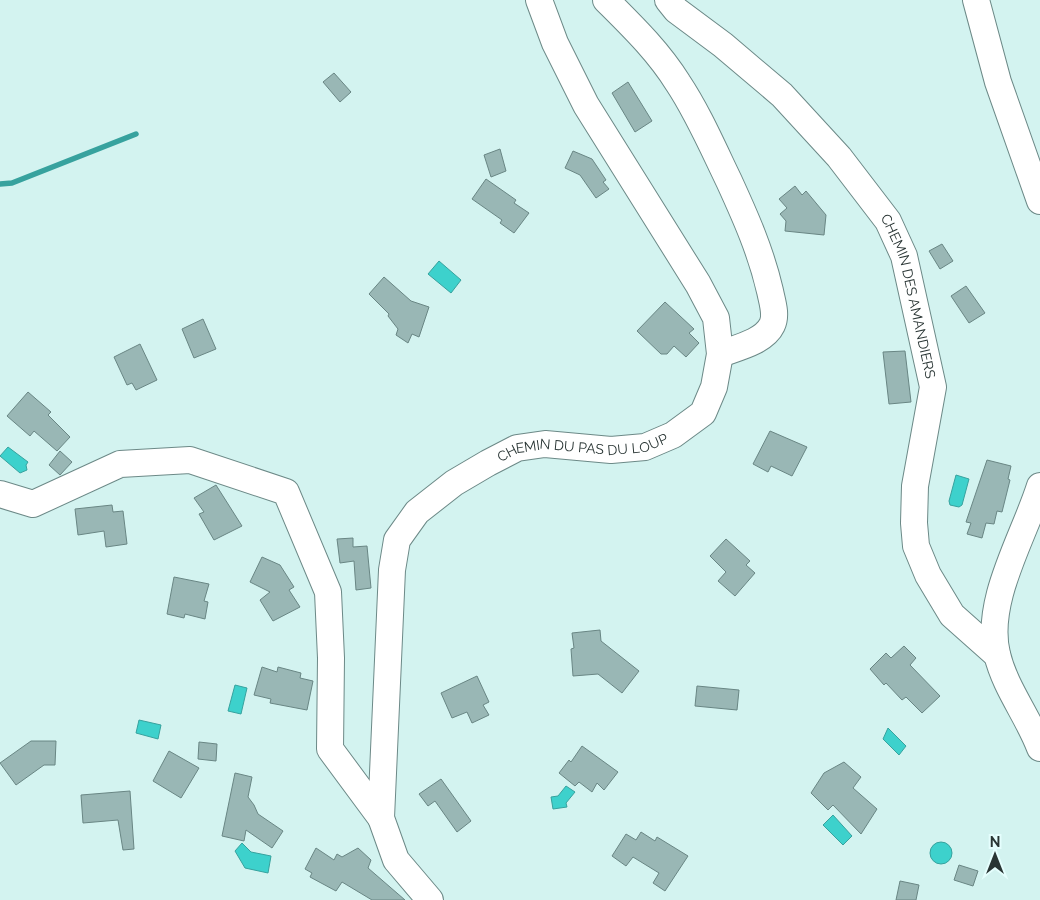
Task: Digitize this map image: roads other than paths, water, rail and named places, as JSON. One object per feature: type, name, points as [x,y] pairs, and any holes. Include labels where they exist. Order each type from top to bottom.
[{"type":"street","name":"CHEMIN DU PAS DU LOUP","points":[[430,900],[396,860],[381,818],[392,570],[397,540],[417,512],[454,483],[517,448],[545,444],[611,450],[645,447],[673,435],[703,413],[714,387],[720,354],[716,318],[698,284],[586,105],[555,43],[538,0]]},
{"type":"street","points":[[606,0],[650,46],[678,83],[717,154],[761,254],[774,311],[773,324],[768,332],[751,342],[720,354]]},
{"type":"street","name":"CHEMIN DES AMANDIERS","points":[[668,0],[676,10],[723,45],[782,95],[839,156],[888,221],[904,256],[933,387],[915,486],[914,523],[916,546],[928,575],[952,616],[997,655]]},
{"type":"street","points":[[976,0],[998,82],[1040,201]]},
{"type":"street","points":[[0,494],[33,504],[120,464],[190,460],[286,492],[328,592],[331,667],[330,749],[381,818]]},
{"type":"street","points":[[1040,486],[1009,568],[996,609],[993,626],[997,655],[1010,690],[1032,729],[1040,748]]},
{"type":"water","points":[[439,261],[461,280],[451,293],[428,274]]},
{"type":"water","points":[[8,447],[28,462],[26,465],[27,470],[20,473],[0,456]]},
{"type":"water","points":[[956,475],[969,479],[962,505],[959,507],[950,505],[949,501]]},
{"type":"water","points":[[235,685],[247,688],[241,714],[228,711]]},
{"type":"water","points":[[139,720],[161,725],[158,739],[136,733]]},
{"type":"water","points":[[888,728],[906,746],[899,755],[883,739]]},
{"type":"water","points":[[566,786],[575,792],[566,803],[567,807],[553,809],[551,797],[558,796]]},
{"type":"water","points":[[833,815],[852,836],[843,845],[823,825]]},
{"type":"water","points":[[941,842],[951,849],[952,853],[945,863],[941,864],[931,857],[930,853],[937,843]]},
{"type":"water","points":[[242,843],[251,852],[271,856],[268,873],[245,868],[235,851]]},
{"type":"waterway","points":[[0,184],[12,183],[136,134]]}]
